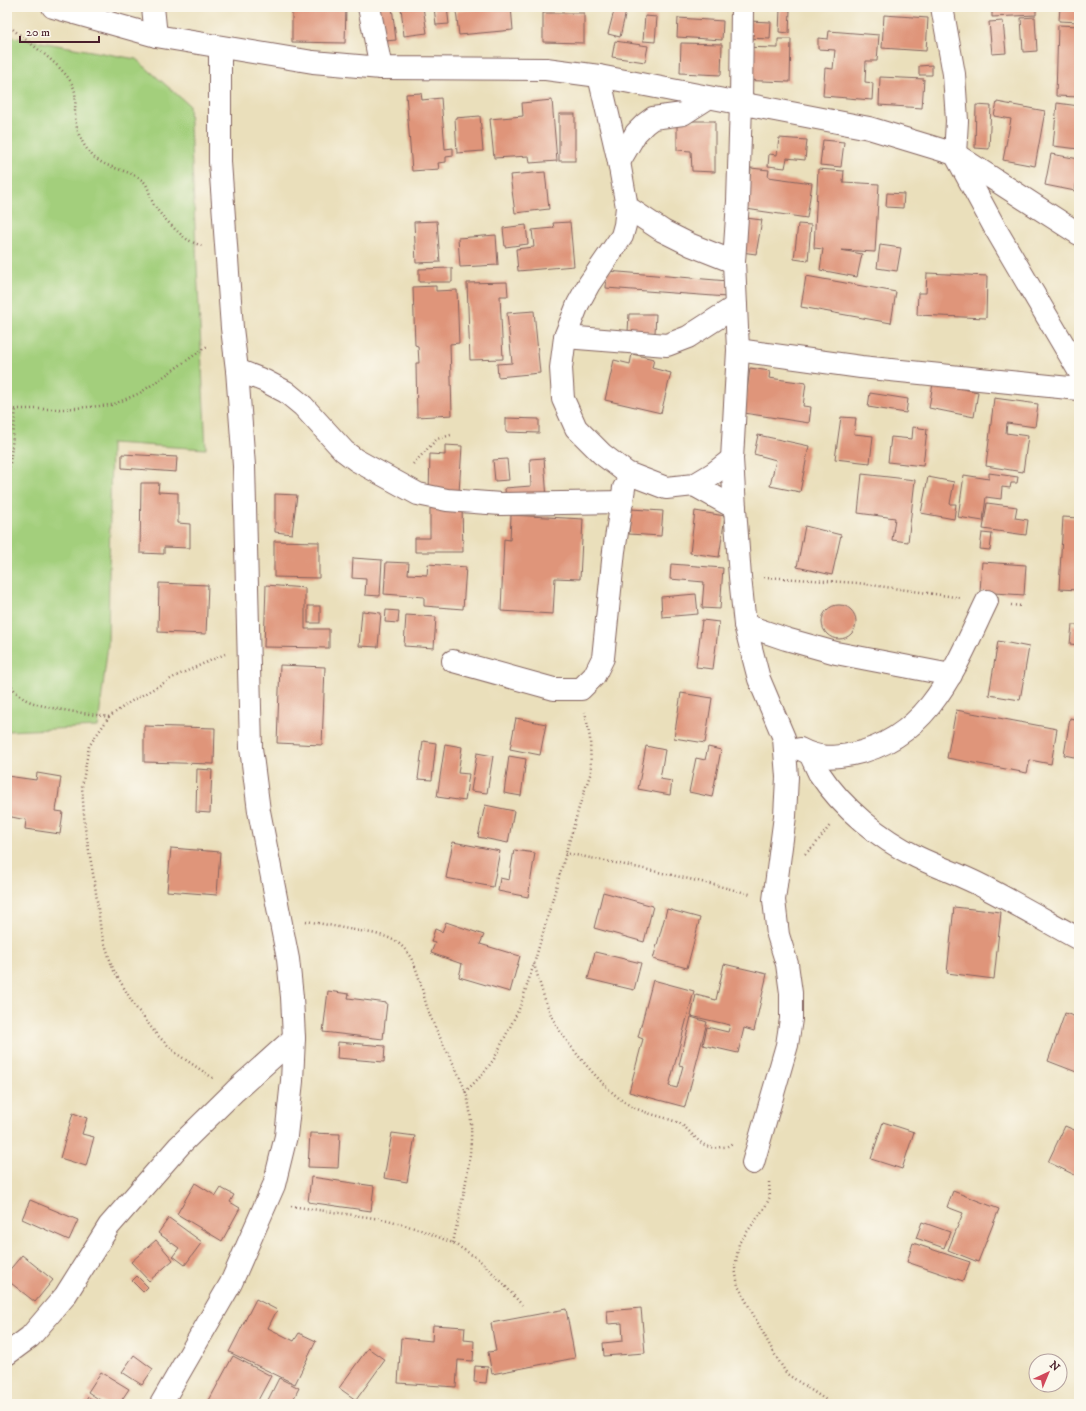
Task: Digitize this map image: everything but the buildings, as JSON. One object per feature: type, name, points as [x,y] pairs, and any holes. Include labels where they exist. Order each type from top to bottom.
[{"type":"street","points":[[53,7],[156,36],[220,48],[313,62],[381,68],[546,69],[598,76],[869,128],[955,154],[1079,234]]},
{"type":"street","points":[[153,7],[156,36]]},
{"type":"street","points":[[369,7],[381,68]]},
{"type":"street","points":[[742,7],[738,201],[734,262],[738,350],[732,459],[740,577],[745,625],[759,679],[784,738],[786,784],[785,816],[774,900],[778,935],[786,964],[791,993],[791,1019],[781,1067],[753,1163]]},
{"type":"street","points":[[942,7],[954,74],[957,121],[955,154],[995,228],[1079,371]]},
{"type":"street","points":[[161,1404],[231,1283],[274,1184],[286,1136],[292,1081],[294,1038],[288,959],[258,811],[251,748],[244,466],[220,162],[220,48]]},
{"type":"street","points":[[598,76],[619,162],[627,207],[622,236],[589,284],[578,304],[565,337],[562,368],[563,398],[576,428],[602,454],[627,473],[666,488],[694,485],[714,473],[732,459]]},
{"type":"street","points":[[619,162],[636,133],[644,124],[653,118],[683,114],[708,98]]},
{"type":"street","points":[[627,207],[663,231],[691,245],[734,262]]},
{"type":"street","points":[[565,337],[667,345],[688,337],[736,306]]},
{"type":"street","points":[[738,350],[861,367],[1079,389]]},
{"type":"street","points":[[237,370],[265,381],[286,392],[303,406],[344,451],[356,460],[418,494],[447,500],[502,504],[622,502]]},
{"type":"street","points":[[453,661],[554,689],[581,690],[594,676],[603,658],[614,551],[627,473]]},
{"type":"street","points":[[694,485],[735,508]]},
{"type":"street","points":[[784,738],[810,754],[824,757],[838,757],[883,745],[905,731],[920,718],[936,700],[987,601]]},
{"type":"street","points":[[745,625],[786,640],[836,653],[950,675]]},
{"type":"street","points":[[810,754],[819,772],[832,789],[847,806],[881,836],[900,848],[986,888],[1079,939]]},
{"type":"street","points":[[7,1354],[30,1337],[65,1296],[109,1226],[178,1146],[235,1091],[294,1038]]},
{"type":"path","points":[[7,24],[56,65],[73,85],[77,98],[75,112],[76,127],[86,148],[93,156],[144,182],[148,187],[149,195],[155,206],[164,217],[188,240],[227,258]]},
{"type":"path","points":[[7,409],[63,409],[112,404],[140,393],[232,328]]},
{"type":"path","points":[[7,491],[16,409]]},
{"type":"path","points":[[396,481],[437,439],[451,435]]},
{"type":"path","points":[[740,577],[770,577],[858,583],[1022,606]]},
{"type":"path","points":[[235,1091],[203,1073],[177,1054],[157,1035],[134,1006],[113,969],[101,932],[86,828],[82,787],[89,746],[109,717],[130,702],[176,676],[249,643]]},
{"type":"path","points":[[7,675],[12,687],[23,698],[42,705],[109,717]]},
{"type":"path","points":[[7,690],[12,687]]},
{"type":"path","points":[[466,1092],[494,1059],[520,1007],[534,964],[565,852],[591,772],[590,738],[581,690]]},
{"type":"path","points":[[777,869],[807,853],[847,806]]},
{"type":"path","points":[[565,852],[706,882],[774,900]]},
{"type":"path","points":[[280,916],[376,934],[394,941],[407,952],[415,966],[423,997],[433,1025],[466,1092],[470,1117],[470,1148],[464,1192],[453,1243]]},
{"type":"path","points":[[534,964],[554,1021],[568,1042],[605,1086],[623,1102],[639,1110],[677,1122],[691,1132],[708,1148],[729,1146],[743,1135],[764,1124]]},
{"type":"path","points":[[729,1146],[765,1173],[768,1180],[770,1197],[765,1207],[739,1243],[735,1268],[738,1286],[775,1355],[787,1374],[832,1404]]},
{"type":"path","points":[[267,1203],[388,1220],[421,1230],[453,1243],[476,1258],[500,1280],[522,1305]]},
{"type":"green space","points":[[7,36],[136,59],[189,105],[206,449],[111,443],[108,644],[98,727],[7,731]]}]
